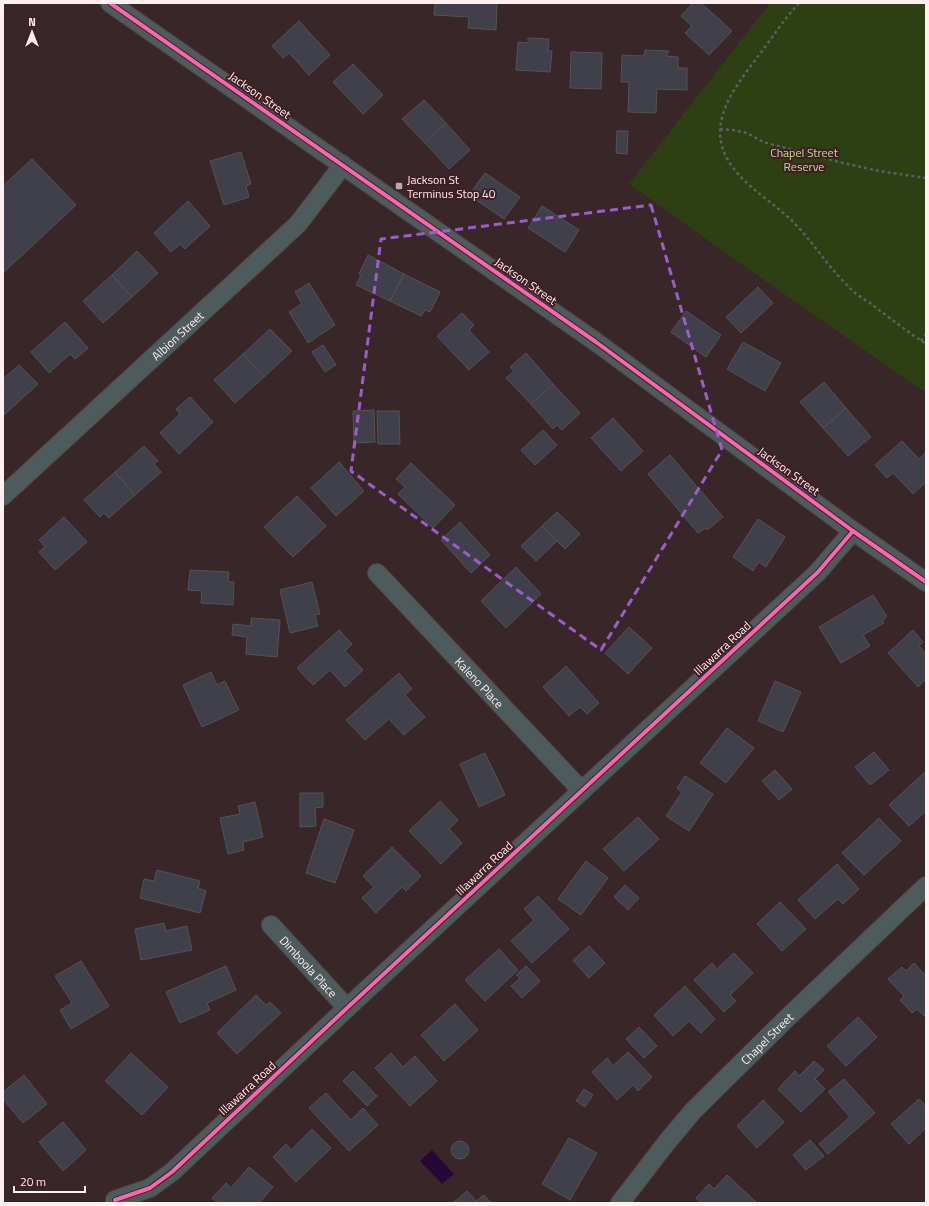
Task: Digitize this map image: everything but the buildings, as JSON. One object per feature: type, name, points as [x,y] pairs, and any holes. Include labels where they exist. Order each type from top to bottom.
[{"type":"street","name":"Jackson Street","points":[[110,3],[596,342],[853,531],[926,582]]},
{"type":"street","name":"Albion Street","points":[[3,496],[298,224],[343,165]]},
{"type":"street","name":"Illawarra Road","points":[[115,1200],[150,1188],[172,1172],[818,572],[853,531]]},
{"type":"street","name":"Kaleno Place","points":[[377,573],[582,791]]},
{"type":"street","name":"Chapel Street","points":[[620,1203],[667,1142],[693,1112],[785,1020],[926,886]]},
{"type":"street","name":"Dimboola Place","points":[[271,925],[347,1008]]},
{"type":"path","points":[[799,3],[742,77],[727,100],[720,129],[720,142],[724,154],[734,169],[749,185],[775,205],[797,225],[831,268],[849,287],[926,344]]},
{"type":"path","points":[[720,129],[747,133],[764,142],[843,163],[879,171],[926,178]]},
{"type":"path","points":[[921,341],[926,334]]},
{"type":"highlighted area","points":[[651,205],[722,450],[601,650],[351,471],[381,239]]},
{"type":"green space","name":"Chapel Street Reserve","points":[[770,3],[926,3],[926,393],[629,184]]},
{"type":"shaded area","points":[[432,1150],[454,1174],[442,1184],[420,1161]]},
{"type":"cycle path","points":[[110,3],[596,342],[853,531],[926,582]]},
{"type":"cycle path","points":[[115,1200],[150,1188],[172,1172],[818,572],[853,531]]},
{"type":"place","name":"Jackson St Terminus Stop 40","points":[[399,186]]}]
